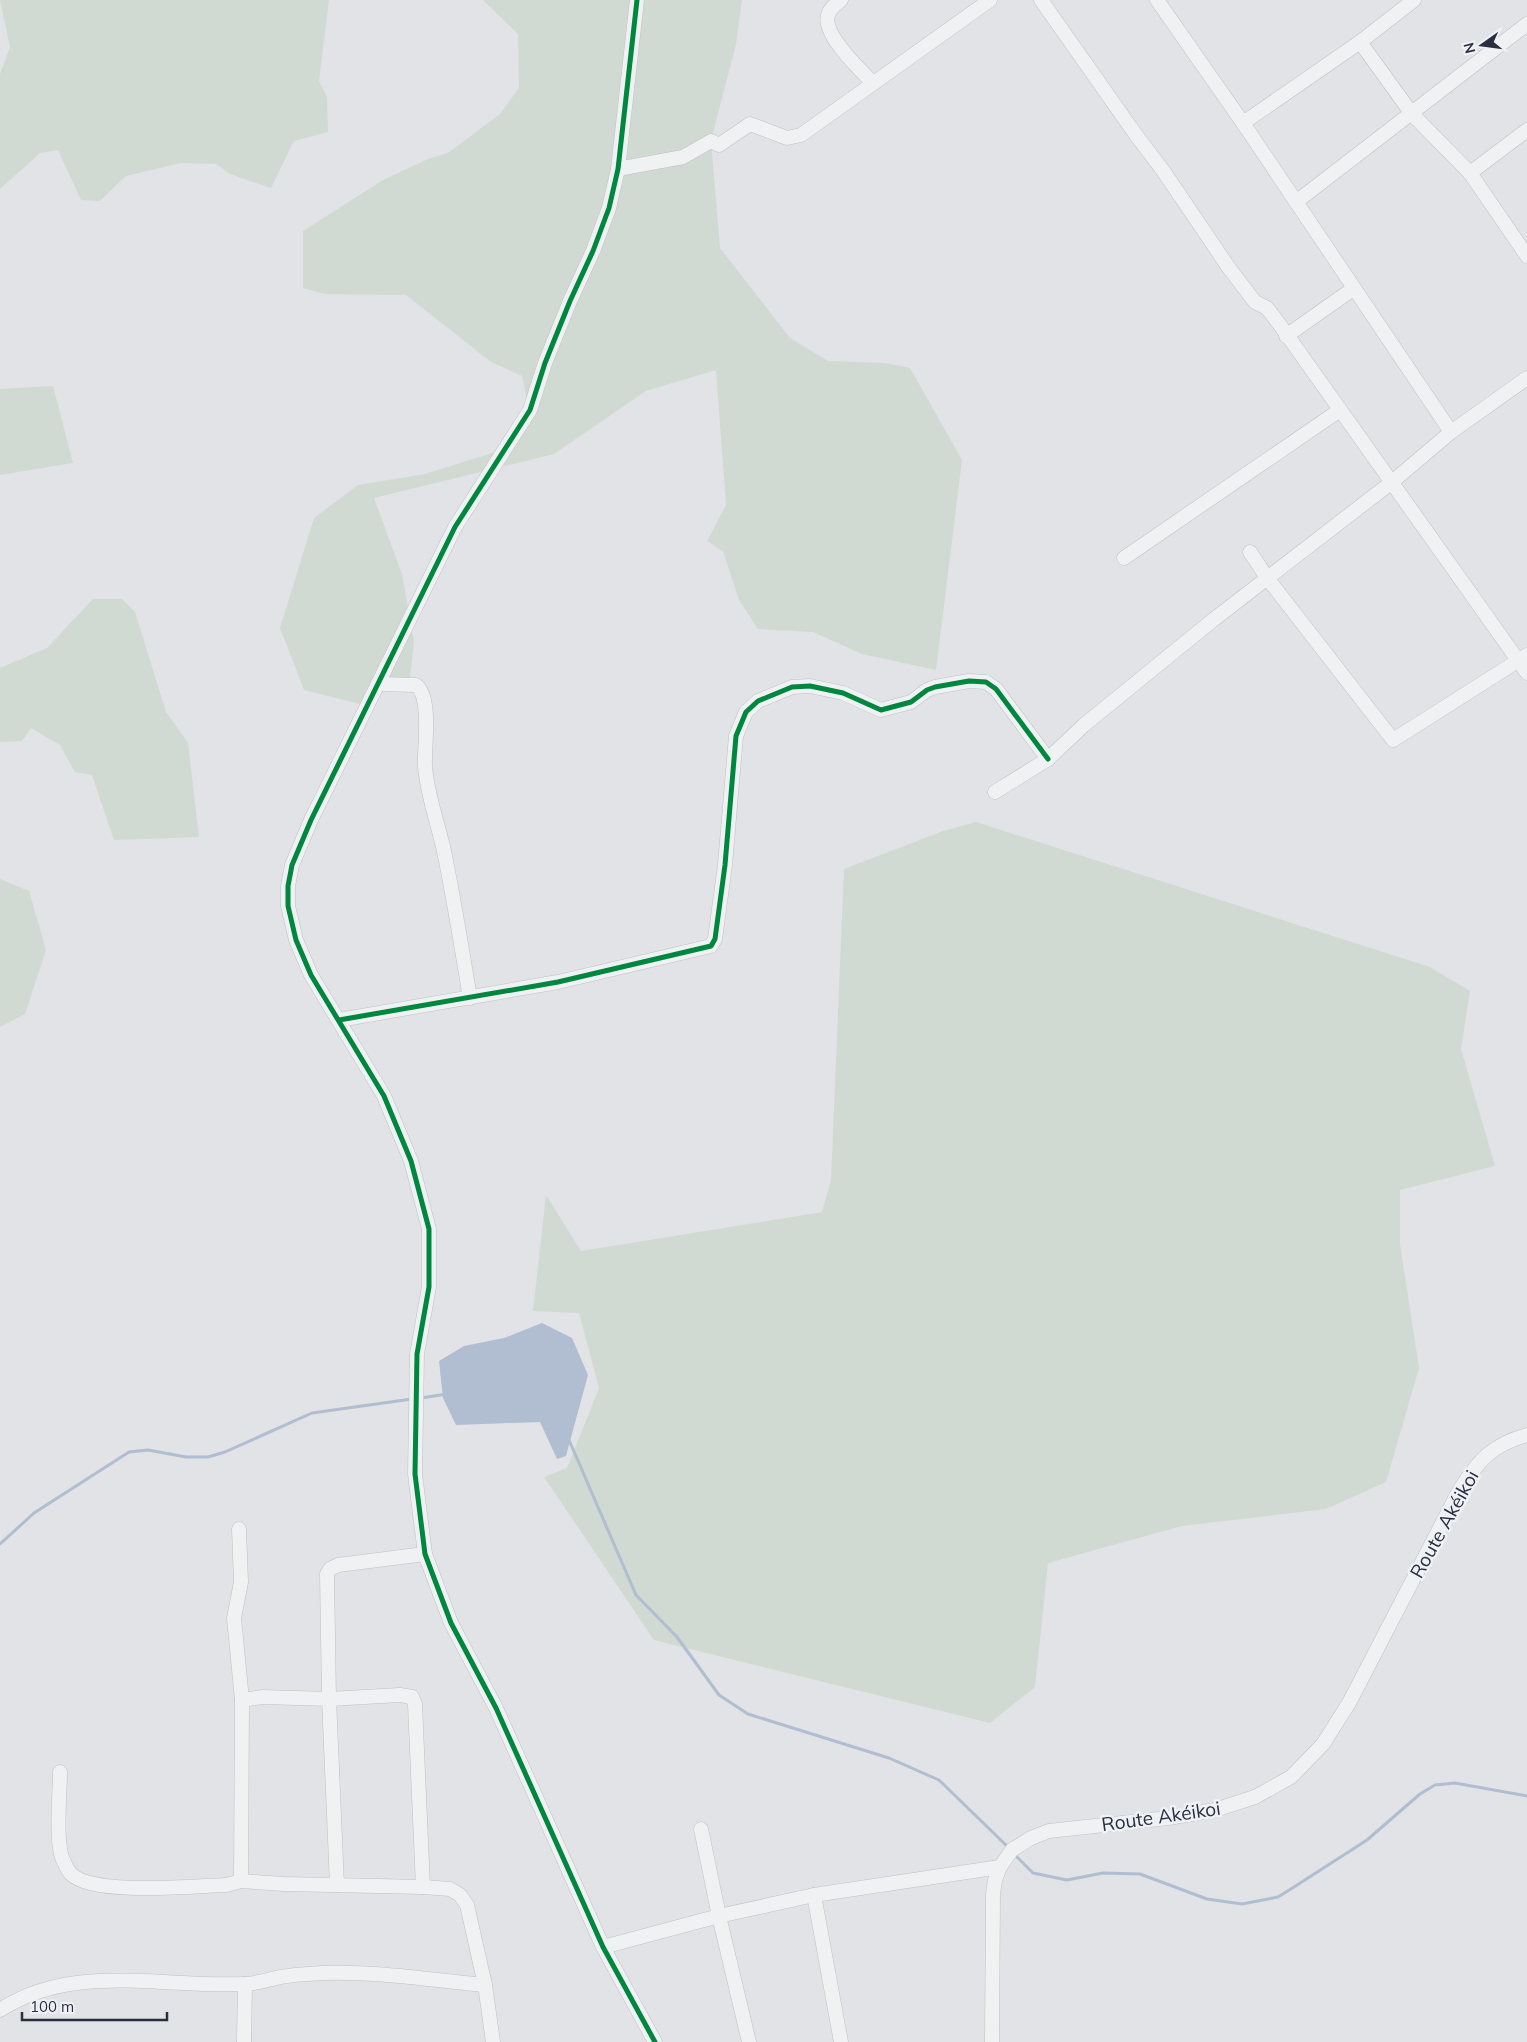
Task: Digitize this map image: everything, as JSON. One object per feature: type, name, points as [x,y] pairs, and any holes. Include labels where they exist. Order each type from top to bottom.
[{"type":"street","points":[[637,0],[618,169],[609,208],[593,251],[556,336],[530,410],[455,527],[299,846],[288,886],[288,906],[296,940],[311,975],[384,1096],[411,1161],[429,1229],[429,1287],[417,1354],[415,1474],[425,1554],[451,1622],[496,1708],[603,1947],[655,2042]]},
{"type":"street","points":[[841,0],[828,14],[831,32],[840,46],[873,83]]},
{"type":"street","points":[[618,169],[683,157],[711,141],[719,145],[750,124],[787,138],[801,135],[990,0]]},
{"type":"street","points":[[1041,0],[1164,172],[1229,268],[1255,302],[1267,308],[1392,482],[1523,658],[1527,673]]},
{"type":"street","points":[[1157,0],[1243,123],[1451,432]]},
{"type":"street","points":[[1243,123],[1360,42],[1414,0]]},
{"type":"street","points":[[1296,202],[1527,24]]},
{"type":"street","points":[[1360,42],[1412,114],[1470,173],[1527,256]]},
{"type":"street","points":[[1470,173],[1527,130]]},
{"type":"street","points":[[1286,336],[1353,289]]},
{"type":"street","points":[[995,792],[1048,759],[1091,719],[1214,620],[1392,482],[1451,432],[1527,378]]},
{"type":"street","points":[[1124,558],[1340,410]]},
{"type":"street","points":[[1250,552],[1268,579],[1394,740],[1523,658]]},
{"type":"street","points":[[339,1020],[558,982],[663,958],[714,944],[725,865],[736,736],[746,712],[758,701],[773,693],[792,687],[810,686],[843,693],[881,710],[911,702],[927,690],[981,680],[996,689],[1048,759]]},
{"type":"street","points":[[378,684],[416,685],[423,692],[427,733],[425,765],[428,786],[444,850],[470,998]]},
{"type":"street","name":"Route Akéikoi","points":[[992,2042],[992,1894],[1000,1868],[1012,1850],[1031,1838],[1049,1831],[1168,1818],[1215,1810],[1255,1797],[1292,1777],[1323,1744],[1349,1703],[1459,1491],[1476,1464],[1494,1449],[1527,1435]]},
{"type":"street","points":[[239,1529],[241,1582],[234,1618],[242,1700],[241,1881]]},
{"type":"street","points":[[337,1884],[328,1699],[327,1574],[330,1569],[338,1565],[425,1554]]},
{"type":"street","points":[[242,1700],[263,1697],[328,1699],[400,1694],[412,1697],[415,1704],[423,1887]]},
{"type":"street","points":[[60,1772],[60,1843],[63,1859],[71,1874],[88,1882],[113,1888],[226,1885],[241,1881],[284,1884],[423,1887],[450,1889],[460,1895],[467,1905],[485,1985],[492,2042]]},
{"type":"street","points":[[701,1829],[748,2042]]},
{"type":"street","points":[[603,1947],[719,1916],[814,1895],[1000,1868]]},
{"type":"street","points":[[814,1895],[841,2042]]},
{"type":"street","points":[[0,2010],[32,1993],[68,1984],[128,1980],[246,1984],[282,1976],[331,1973],[364,1974],[485,1985]]},
{"type":"street","points":[[244,2042],[246,1984]]},
{"type":"shaded area","points":[[0,0],[329,0],[319,81],[327,97],[328,132],[294,141],[271,188],[230,174],[216,164],[181,163],[126,176],[100,201],[81,200],[58,150],[40,153],[0,189],[0,74],[10,47]]},
{"type":"shaded area","points":[[483,0],[742,0],[736,44],[711,141],[720,248],[790,338],[828,361],[884,363],[910,368],[962,460],[936,670],[862,654],[813,632],[758,629],[739,600],[723,551],[707,541],[726,505],[716,370],[646,391],[554,454],[374,498],[402,574],[414,642],[410,677],[360,704],[304,690],[280,628],[314,518],[358,485],[425,474],[505,449],[529,410],[522,376],[491,362],[406,295],[325,294],[303,288],[303,231],[383,180],[428,159],[448,153],[500,114],[519,88],[518,34]]},
{"type":"shaded area","points":[[53,386],[73,463],[0,475],[0,389]]},
{"type":"shaded area","points":[[93,599],[122,599],[135,612],[166,712],[188,743],[199,837],[114,840],[92,775],[75,772],[60,745],[31,728],[22,741],[0,742],[0,668],[47,648]]},
{"type":"shaded area","points":[[976,822],[1430,967],[1470,991],[1461,1049],[1495,1166],[1400,1190],[1400,1244],[1419,1368],[1386,1482],[1326,1509],[1182,1526],[1048,1563],[1035,1687],[990,1723],[654,1640],[544,1477],[567,1468],[599,1388],[579,1313],[533,1311],[546,1195],[581,1251],[822,1212],[831,1180],[844,869],[943,831]]},
{"type":"shaded area","points":[[0,879],[29,891],[46,950],[25,1014],[0,1027]]},
{"type":"water","points":[[542,1323],[572,1338],[588,1375],[566,1456],[557,1459],[540,1422],[456,1425],[443,1398],[439,1361],[464,1346],[504,1338]]},
{"type":"waterway","points":[[421,1398],[447,1394]]},
{"type":"waterway","points":[[0,1544],[34,1513],[129,1452],[148,1450],[186,1457],[208,1457],[225,1452],[312,1413],[412,1399]]},
{"type":"waterway","points":[[569,1440],[636,1595],[677,1637],[719,1695],[748,1714],[889,1758],[939,1780],[1009,1848]]},
{"type":"waterway","points":[[1013,1853],[1033,1873],[1067,1880],[1103,1873],[1140,1874],[1207,1899],[1242,1904],[1278,1897],[1367,1840],[1420,1794],[1435,1785],[1455,1783],[1527,1796]]},
{"type":"cycle path","points":[[637,0],[618,169],[609,208],[593,251],[545,363],[530,410],[455,527],[311,820],[292,865],[288,886],[288,906],[296,940],[311,975],[384,1096],[411,1161],[429,1229],[429,1287],[417,1354],[415,1474],[425,1554],[451,1623],[496,1708],[603,1947],[655,2042]]},
{"type":"cycle path","points":[[339,1020],[558,982],[711,946],[715,939],[725,865],[736,736],[746,712],[758,701],[792,687],[810,686],[843,693],[881,710],[911,702],[927,690],[935,687],[969,681],[986,682],[996,689],[1048,759]]}]
